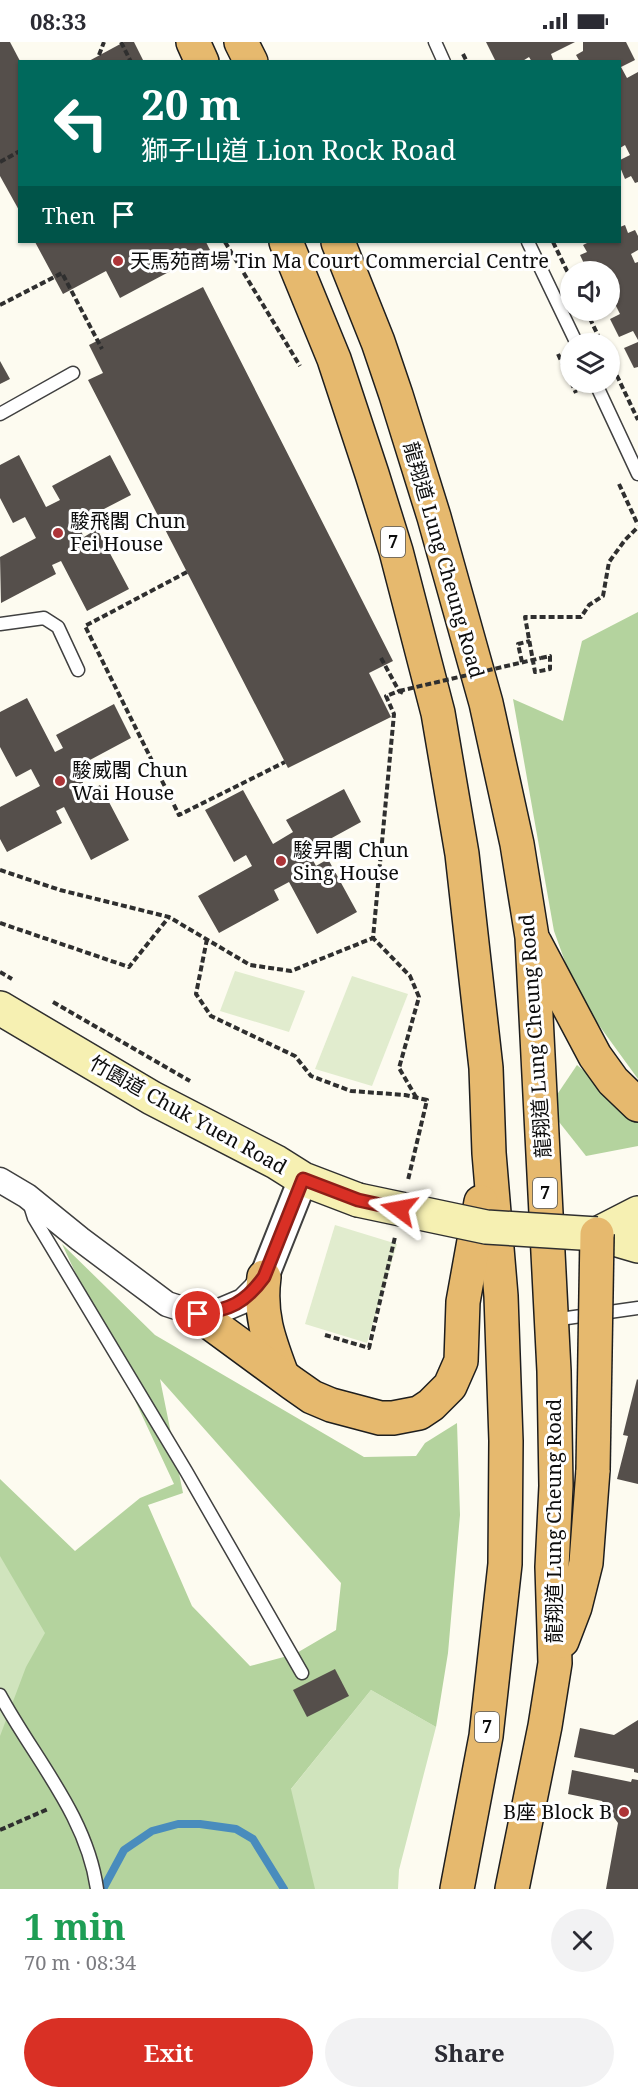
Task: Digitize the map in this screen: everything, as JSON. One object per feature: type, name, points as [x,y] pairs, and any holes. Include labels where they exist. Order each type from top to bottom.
[{"type":"highway","points":[[193,42],[201,60]]},
{"type":"highway","points":[[241,42],[250,60]]},
{"type":"highway","name":"7","points":[[286,243],[321,323],[372,474],[396,551],[438,713],[463,865],[486,1068],[489,1153],[501,1296],[504,1366],[505,1564],[486,1737],[457,1889]]},
{"type":"highway","name":"龍翔道 Lung Cheung Road","points":[[338,243],[378,342],[396,395],[434,517],[486,703],[517,844],[531,937],[552,1320],[556,1486],[552,1567],[555,1663],[545,1726],[512,1889]]},
{"type":"highway","points":[[531,937],[595,1056],[613,1081],[638,1105]]},
{"type":"highway","points":[[198,1314],[312,1397],[331,1405],[380,1418],[419,1413],[441,1396],[453,1380],[461,1361],[463,1302],[489,1153]]},
{"type":"highway","points":[[555,1663],[575,1607],[586,1563],[593,1470],[597,1234]]},
{"type":"highway","points":[[264,1277],[261,1294],[266,1330],[282,1375]]},
{"type":"main road","name":"竹園道 Chuk Yuen Road","points":[[9,995],[152,1098],[276,1162],[308,1182],[358,1200],[459,1223],[521,1231],[597,1234],[638,1246]]},
{"type":"main road","name":"竹園道 Chuk Yuen Road","points":[[597,1234],[638,1213]]},
{"type":"street","points":[[0,1180],[27,1196],[167,1304],[198,1314],[217,1312],[243,1301],[255,1289],[264,1277],[308,1182]]},
{"type":"lane","points":[[435,42],[443,60]]},
{"type":"lane","points":[[528,243],[572,333]]},
{"type":"lane","points":[[0,414],[72,372]]},
{"type":"lane","points":[[600,393],[638,474]]},
{"type":"lane","points":[[0,624],[44,618],[58,627],[78,670]]},
{"type":"lane","points":[[27,1196],[34,1218],[186,1471],[302,1673]]},
{"type":"lane","points":[[552,1320],[638,1308]]},
{"type":"lane","points":[[0,1695],[66,1801],[94,1864],[97,1889]]},
{"type":"path","points":[[99,55],[104,42]]},
{"type":"path","points":[[121,42],[130,60]]},
{"type":"path","points":[[0,162],[18,152]]},
{"type":"path","points":[[226,243],[300,366]]},
{"type":"path","points":[[553,243],[562,261]]},
{"type":"path","points":[[0,305],[62,273],[102,349]]},
{"type":"path","points":[[620,382],[638,420]]},
{"type":"path","points":[[416,1097],[399,1068],[419,997],[410,976],[373,938],[394,714],[386,696],[399,691],[522,662],[550,656],[550,669],[535,672],[530,641],[525,618],[581,617],[589,605],[603,596],[609,562],[638,527]]},
{"type":"path","points":[[187,572],[85,626],[179,815],[285,762]]},
{"type":"path","points":[[522,662],[518,644],[530,641]]},
{"type":"path","points":[[381,658],[399,691]]},
{"type":"path","points":[[0,870],[60,890],[169,917],[250,965],[291,971],[373,938]]},
{"type":"path","points":[[0,923],[129,967],[169,917]]},
{"type":"path","points":[[207,939],[196,994],[211,1016],[295,1056],[310,1076],[351,1091],[427,1100],[406,1190]]},
{"type":"path","points":[[0,972],[9,995]]},
{"type":"path","points":[[47,998],[190,1081]]},
{"type":"path","points":[[325,1335],[369,1348],[395,1235]]},
{"type":"path","points":[[0,1830],[66,1801]]},
{"type":"green space","points":[[638,612],[638,1079],[577,995],[554,931],[513,699],[563,721],[582,641]]},
{"type":"green space","points":[[235,971],[305,991],[289,1032],[220,1011]]},
{"type":"green space","points":[[352,976],[408,994],[372,1086],[315,1069]]},
{"type":"green space","points":[[577,1065],[638,1117],[638,1146],[586,1156],[548,1108]]},
{"type":"green space","points":[[335,1225],[397,1244],[367,1343],[305,1324]]},
{"type":"green space","points":[[62,1244],[155,1335],[364,1457],[416,1456],[425,1443],[457,1423],[460,1515],[448,1653],[436,1727],[371,1690],[291,1789],[315,1889],[0,1889],[0,1736],[26,1667],[45,1633],[0,1556],[0,1479],[75,1551],[140,1498],[174,1484]],"holes":[[[160,1379],[341,1583],[336,1630],[295,1654],[250,1666],[192,1606],[148,1505],[183,1493]]]},
{"type":"green space","points":[[0,1529],[250,1840],[371,1690],[436,1727],[399,1870],[398,1889],[0,1889]]},
{"type":"building","points":[[0,42],[10,42],[19,60],[18,208],[0,176]]},
{"type":"building","points":[[124,42],[134,42],[143,60],[91,60]]},
{"type":"building","points":[[486,42],[575,42],[551,54],[553,60],[531,60],[529,57],[524,60],[495,60]]},
{"type":"building","points":[[583,42],[626,42],[635,60],[621,67],[621,60],[579,60],[576,55],[583,51]]},
{"type":"building","points":[[621,67],[627,78],[638,72],[638,182],[635,183],[631,176],[625,179],[621,169],[621,160],[630,155],[625,145],[621,147]]},
{"type":"building","points":[[625,225],[628,233],[635,230],[638,236],[638,250],[631,254],[635,263],[638,262],[638,340],[633,331],[620,337],[611,321],[620,321],[620,261],[583,261],[580,255],[587,252],[583,245],[587,243],[621,243],[621,227]]},
{"type":"building","name":"天馬苑商場 Tin Ma Court Commercial Centre","points":[[36,243],[206,243],[210,250],[120,298],[106,271],[63,294]]},
{"type":"building","points":[[203,287],[393,661],[369,673],[391,717],[288,768],[88,380],[103,373],[89,345]]},
{"type":"building","points":[[638,342],[638,367],[634,368],[624,348]]},
{"type":"building","points":[[0,361],[10,379],[0,384]]},
{"type":"building","name":"駿飛閣 Chun Fei House","points":[[19,455],[46,507],[60,500],[52,486],[110,455],[131,495],[77,523],[84,537],[97,529],[129,589],[87,611],[61,561],[52,565],[56,574],[1,603],[0,557],[36,538],[25,517],[13,523],[0,498],[0,465]]},
{"type":"building","name":"駿威閣 Chun Wai House","points":[[27,698],[55,752],[63,748],[56,735],[114,704],[131,738],[75,768],[88,792],[100,785],[129,840],[91,860],[64,807],[56,811],[62,823],[7,852],[0,839],[0,807],[40,786],[31,769],[16,777],[0,747],[0,712]]},
{"type":"building","name":"駿昇閣 Chun Sing House","points":[[344,789],[361,822],[308,851],[316,866],[328,859],[357,912],[317,934],[289,882],[274,890],[279,900],[219,933],[198,896],[252,866],[246,855],[234,862],[205,810],[243,790],[273,844],[293,832],[286,820]]},
{"type":"building","points":[[637,1379],[638,1484],[617,1479],[628,1436],[623,1435]]},
{"type":"building","points":[[335,1669],[349,1696],[307,1717],[293,1690]]},
{"type":"building","name":"B座 Block B","points":[[638,1720],[638,1773],[634,1772],[634,1769],[574,1757],[580,1728],[614,1735]]},
{"type":"building","name":"B座 Block B","points":[[572,1770],[631,1782],[632,1779],[638,1780],[638,1889],[606,1889],[618,1823],[602,1801],[568,1794]]},
{"type":"waterway","points":[[103,1889],[124,1850],[152,1831],[178,1824],[200,1824],[236,1829],[253,1839],[284,1889]]},
{"type":"place","name":"天馬苑商場 Tin Ma Court Commercial Centre","points":[[118,261]]},
{"type":"place","name":"駿飛閣 Chun Fei House","points":[[58,533]]},
{"type":"place","name":"駿威閣 Chun Wai House","points":[[60,781]]},
{"type":"place","name":"駿昇閣 Chun Sing House","points":[[281,861]]},
{"type":"place","name":"B座 Block B","points":[[624,1812]]},
{"type":"route","points":[[198,1314],[217,1312],[231,1307],[243,1301],[255,1289],[264,1277],[303,1179],[358,1200],[399,1209]]}]
